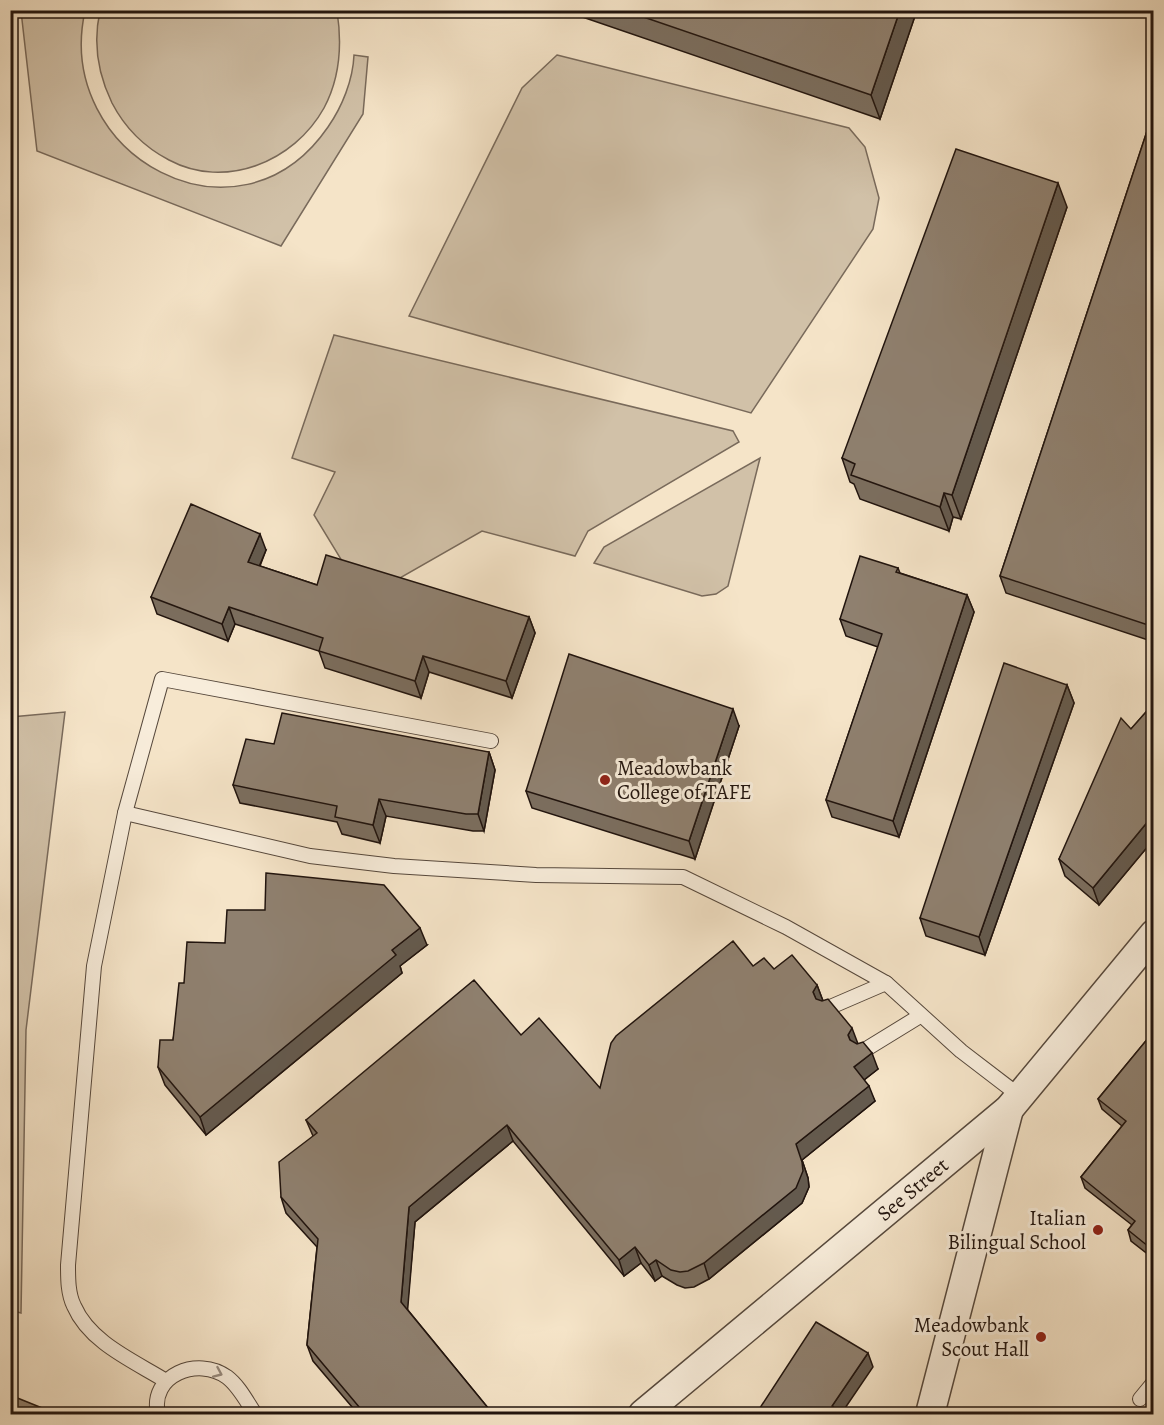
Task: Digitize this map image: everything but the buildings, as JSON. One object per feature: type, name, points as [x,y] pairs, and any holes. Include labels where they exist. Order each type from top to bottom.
[{"type":"street","name":"See Street","points":[[643,1414],[1015,1103],[1154,934]]},
{"type":"street","points":[[930,1414],[1015,1103]]},
{"type":"lane","points":[[166,1381],[101,1340],[84,1325],[73,1305],[68,1285],[94,966],[125,813],[162,679],[491,741]]},
{"type":"lane","points":[[125,813],[310,856],[536,875],[683,878],[786,927],[886,983],[1015,1103]]},
{"type":"lane","points":[[828,1008],[886,983]]},
{"type":"lane","points":[[863,1051],[920,1016]]},
{"type":"lane","points":[[158,1414],[156,1400],[159,1390],[166,1381],[184,1370],[197,1368],[211,1369],[226,1376],[235,1384],[255,1414]]},
{"type":"lane","points":[[1140,1399],[1154,1382]]},
{"type":"shaded area","points":[[21,11],[85,11],[83,63],[97,108],[124,146],[161,172],[203,186],[248,184],[290,166],[333,119],[349,83],[354,55],[368,57],[363,114],[281,246],[37,151]]},
{"type":"shaded area","points":[[100,11],[337,11],[338,60],[329,97],[311,127],[277,156],[256,166],[235,171],[213,172],[191,169],[151,149],[129,129],[117,112],[103,81],[98,58],[97,34]]},
{"type":"shaded area","points":[[557,55],[849,128],[865,147],[879,198],[873,229],[751,413],[409,316],[522,88]]},
{"type":"shaded area","points":[[334,335],[733,431],[739,442],[588,531],[575,556],[482,531],[393,582],[345,566],[314,515],[335,472],[292,458]]},
{"type":"shaded area","points":[[760,458],[728,586],[716,594],[702,596],[594,563],[604,547]]},
{"type":"shaded area","points":[[65,712],[26,1030],[21,1313],[10,1310],[11,717]]},
{"type":"place","name":"Meadowbank College of TAFE","points":[[605,780]]},
{"type":"place","name":"Italian Bilingual School","points":[[1098,1230]]},
{"type":"place","name":"Meadowbank Scout Hall","points":[[1041,1337]]}]
